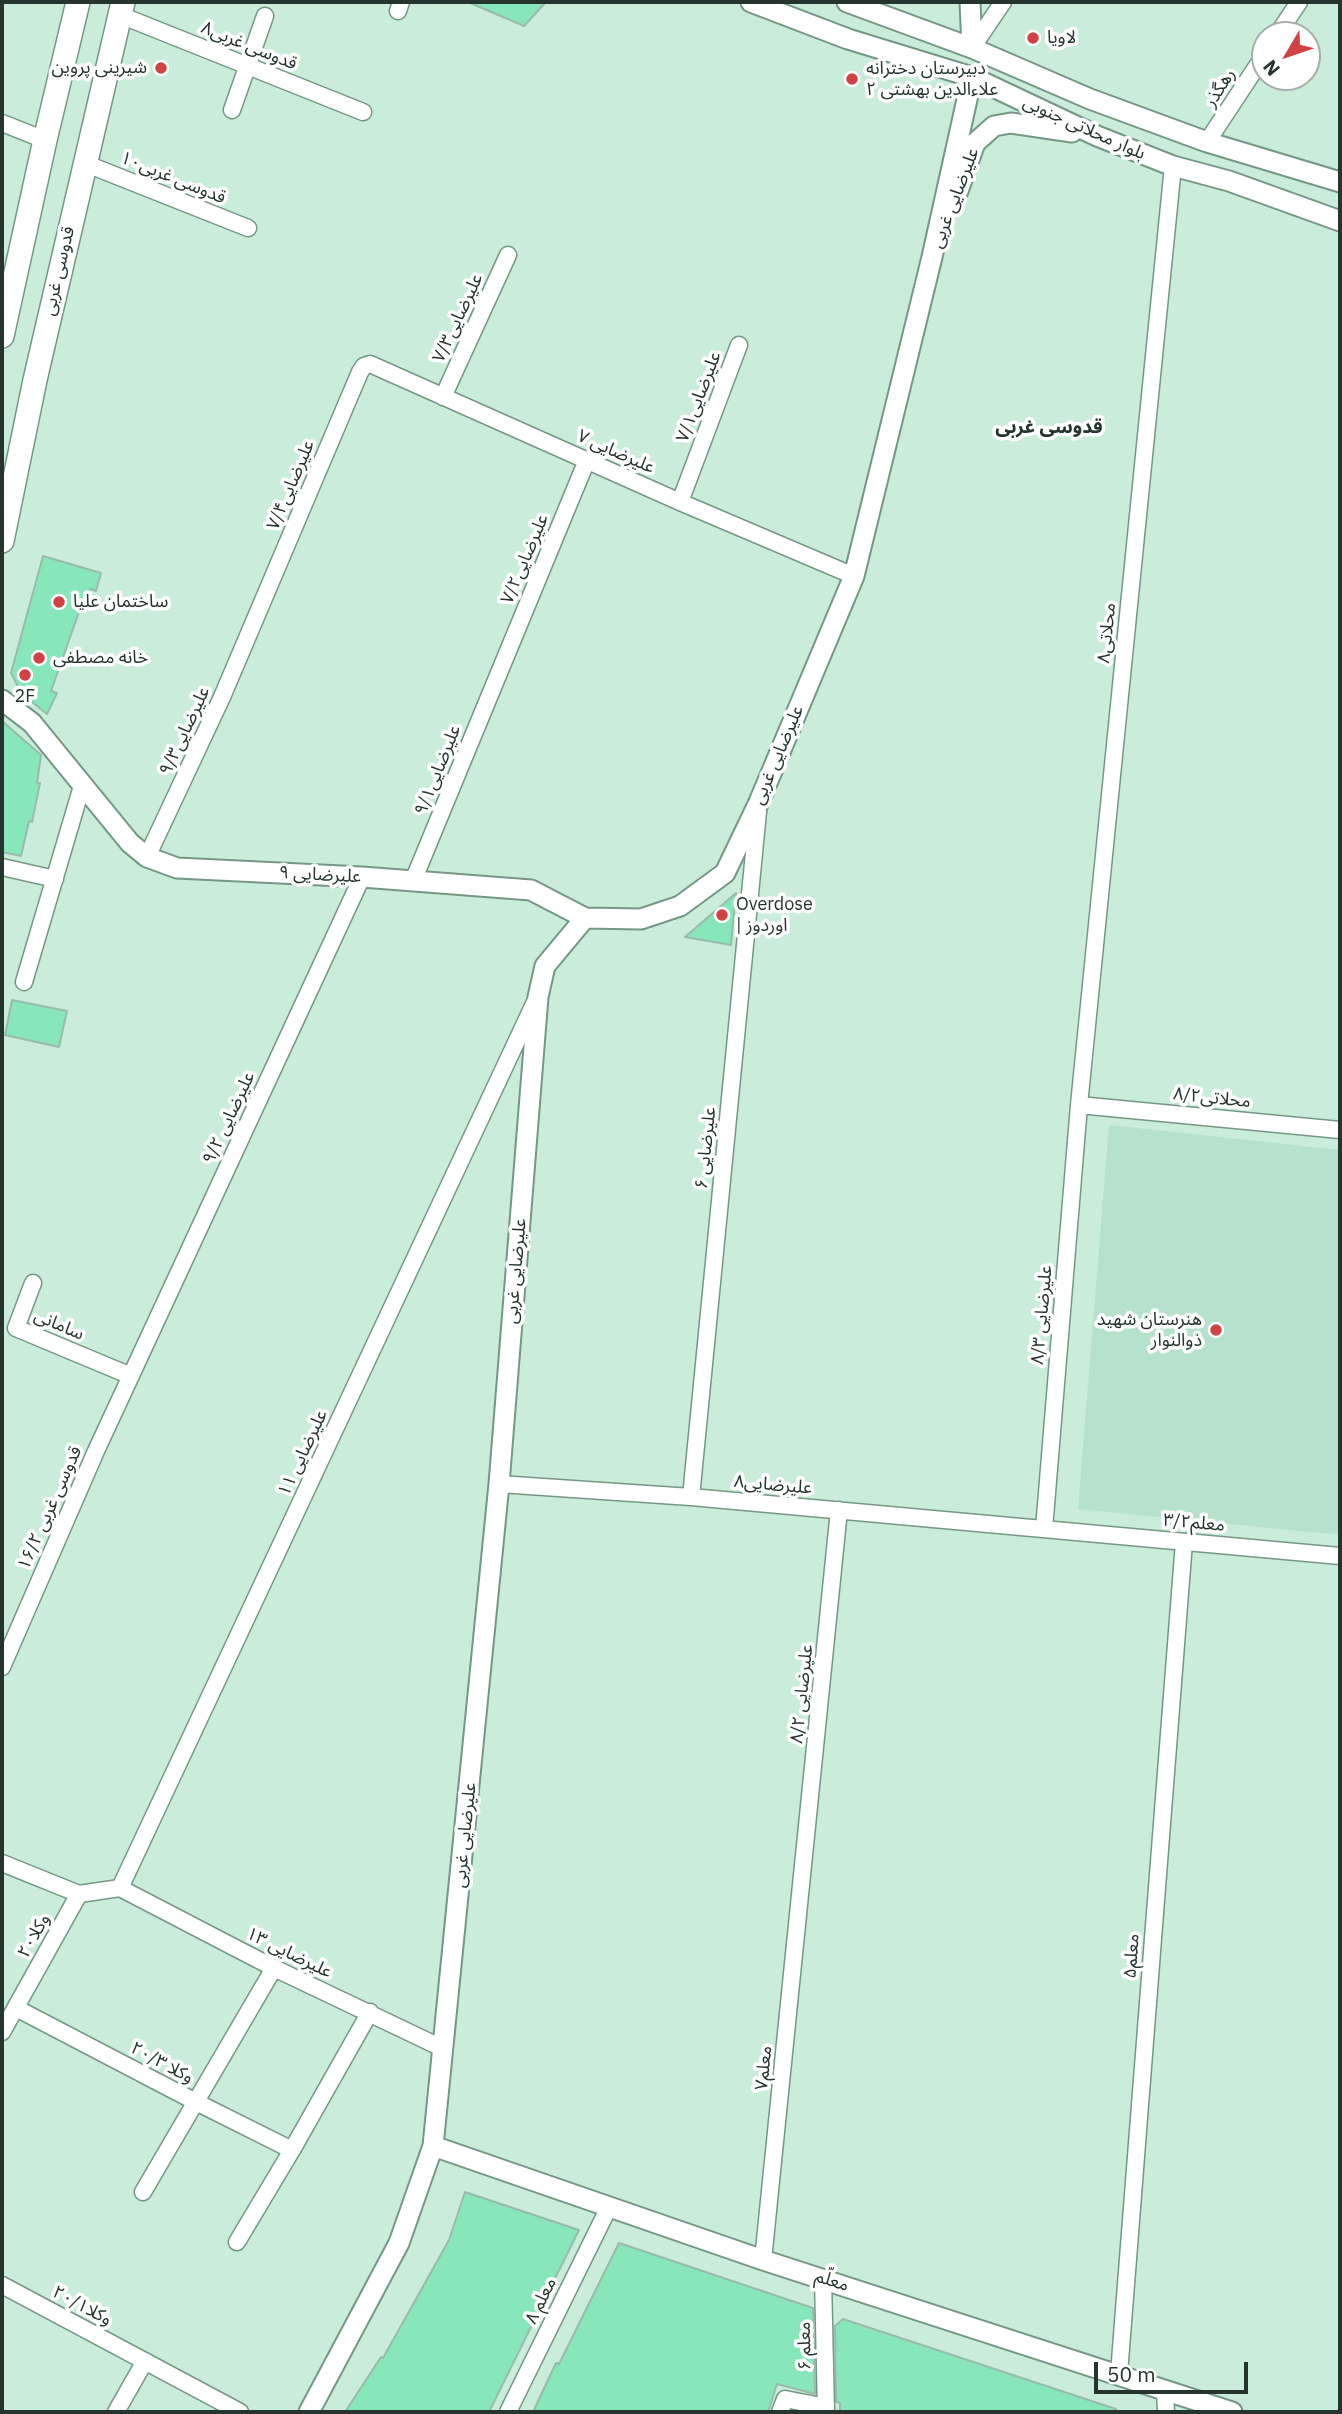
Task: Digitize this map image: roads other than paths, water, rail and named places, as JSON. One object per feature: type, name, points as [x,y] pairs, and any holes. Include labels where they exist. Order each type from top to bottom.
[{"type":"main road","points":[[2,336],[78,2]]},
{"type":"main road","name":"قدوسی غربی","points":[[2,541],[35,380],[122,9]]},
{"type":"street","name":"بلوار محلاتی جنوبی","points":[[751,2],[848,39],[972,77],[1097,136],[1173,166],[1229,181],[1340,220]]},
{"type":"street","name":"بلوار محلاتی جنوبی","points":[[848,2],[972,48],[1090,99],[1207,142],[1340,182]]},
{"type":"street","points":[[970,2],[972,48]]},
{"type":"street","points":[[972,48],[1003,2]]},
{"type":"street","points":[[1287,21],[1299,2]]},
{"type":"street","name":"قدوسی غربی۸","points":[[122,9],[248,66],[363,112]]},
{"type":"street","points":[[232,110],[265,16]]},
{"type":"street","name":"رهگذر","points":[[1207,142],[1251,75]]},
{"type":"street","name":"علیرضایی غربی","points":[[309,2412],[399,2243],[433,2146],[499,1484],[538,997],[545,966],[585,918],[641,919],[680,906],[725,873],[759,802],[854,576],[932,257],[972,77]]},
{"type":"street","points":[[2,123],[45,140]]},
{"type":"street","name":"علیرضایی غربی","points":[[932,257],[975,143],[983,134],[994,126],[1011,124],[1097,136]]},
{"type":"street","name":"قدوسی غربی۱۰","points":[[84,163],[248,228]]},
{"type":"street","name":"محلاتی۸","points":[[1079,1105],[1173,166]]},
{"type":"street","name":"علیرضایی۷/۳","points":[[443,397],[508,256]]},
{"type":"street","name":"علیرضایی۷/۱","points":[[680,502],[739,345]]},
{"type":"street","name":"۷ علیرضایی","points":[[364,366],[370,364],[854,576]]},
{"type":"street","name":"علیرضایی۷/۴","points":[[255,620],[364,366]]},
{"type":"street","name":"علیرضایی۷/۲","points":[[498,673],[587,460]]},
{"type":"street","name":"علیرضایی۹/۳","points":[[147,857],[255,620]]},
{"type":"street","name":"علیرضایی۹/۱","points":[[413,881],[498,673]]},
{"type":"street","name":"۹ علیرضایی","points":[[2,700],[32,723],[130,843],[147,857],[177,868],[362,877],[531,890],[585,918]]},
{"type":"street","points":[[24,982],[82,786]]},
{"type":"street","name":"۶ علیرضایی","points":[[691,1497],[759,802]]},
{"type":"street","points":[[2,867],[55,879]]},
{"type":"street","name":"۹/۲ علیرضایی","points":[[131,1376],[362,877]]},
{"type":"street","name":"۱۱ علیرضایی","points":[[120,1888],[538,997]]},
{"type":"street","name":"محلاتی۸/۲","points":[[1079,1105],[1340,1130]]},
{"type":"street","name":"۸/۳ علیرضایی","points":[[1044,1529],[1079,1105]]},
{"type":"street","name":"سامانی","points":[[33,1283],[16,1328],[131,1376]]},
{"type":"street","name":"۱۶/۲ قدوسی غربی","points":[[3,1659],[131,1376]]},
{"type":"street","name":"علیرضایی۸","points":[[499,1484],[691,1497],[1044,1529]]},
{"type":"street","name":"علیرضایی ۸/۲","points":[[803,1881],[839,1510]]},
{"type":"street","name":"معلم۳/۲","points":[[1044,1529],[1340,1556]]},
{"type":"street","name":"معلم۵","points":[[1119,2374],[1184,1542]]},
{"type":"street","points":[[2,1863],[79,1894],[120,1888]]},
{"type":"street","name":"معلم۷","points":[[764,2260],[803,1881]]},
{"type":"street","name":"۱۳ علیرضایی","points":[[120,1888],[274,1968],[444,2049]]},
{"type":"street","name":"وکلا۲۰","points":[[2,2032],[79,1894]]},
{"type":"street","points":[[143,2192],[274,1968]]},
{"type":"street","name":"وکلا ۲۰/۳","points":[[16,2008],[292,2150]]},
{"type":"street","points":[[237,2242],[370,2012]]},
{"type":"street","name":"معلّم","points":[[433,2146],[764,2260],[1232,2412]]},
{"type":"street","name":"۸ معلم","points":[[509,2412],[609,2207]]},
{"type":"street","name":"۶ معلم","points":[[823,2278],[826,2409]]},
{"type":"street","name":"وکلا۲۰/۱","points":[[2,2285],[240,2412]]},
{"type":"street","points":[[116,2412],[145,2361]]},
{"type":"street","points":[[1166,2390],[1166,2412]]},
{"type":"street","points":[[780,2412],[785,2399],[826,2409]]},
{"type":"place","name":"لاویا","points":[[1033,38]]},
{"type":"place","name":"شیرینی پروین","points":[[161,68]]},
{"type":"place","name":"دبیرستان دخترانه علاءالدین بهشتی ۲","points":[[852,79]]},
{"type":"place","name":"ساختمان علیا","points":[[59,602]]},
{"type":"place","name":"خانه مصطفی","points":[[39,658]]},
{"type":"place","name":"2F","points":[[25,675]]},
{"type":"place","name":"Overdose | اوردوز","points":[[722,915]]},
{"type":"place","name":"هنرستان شهید ذوالنوار","points":[[1216,1330]]},
{"type":"district","name":"قدوسی غربی","points":[[1049,428]]}]
